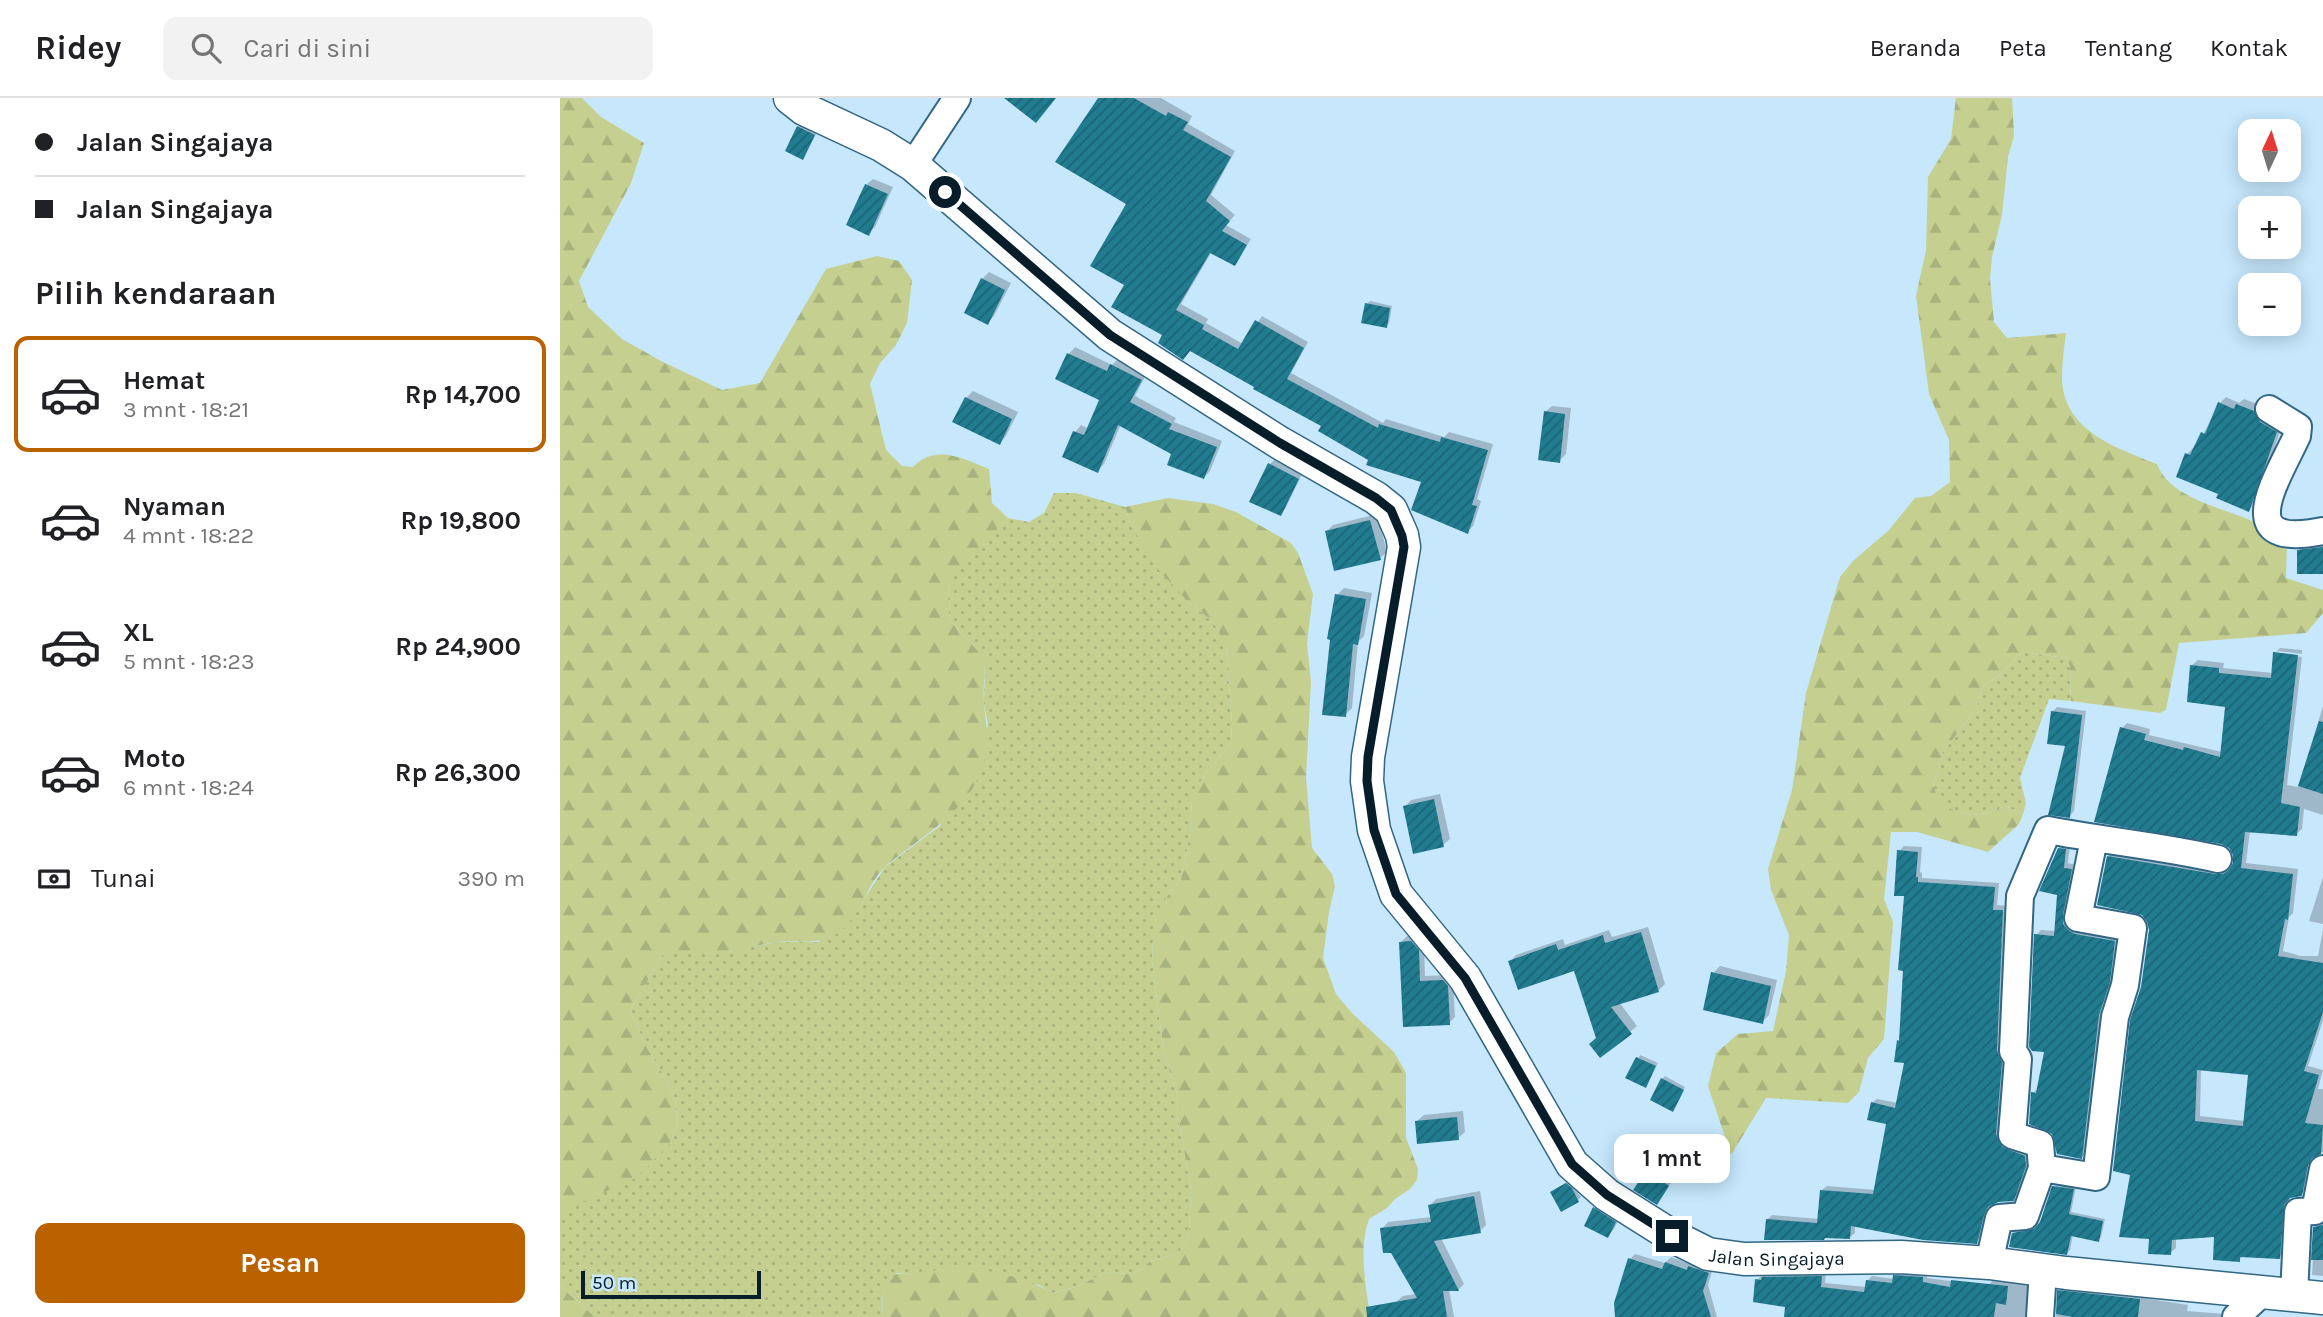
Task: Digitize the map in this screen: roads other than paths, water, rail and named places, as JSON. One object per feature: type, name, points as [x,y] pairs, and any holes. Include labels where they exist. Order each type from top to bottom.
[{"type":"street","name":"Jalan Singajaya","points":[[790,98],[804,109],[856,133],[913,165],[1110,335],[1280,443],[1376,498],[1391,510],[1404,547],[1368,757],[1367,781],[1374,830],[1396,894],[1465,978],[1572,1164],[1607,1195],[1672,1236],[1708,1254],[1744,1259],[1902,1257],[1989,1263],[2294,1295]]},
{"type":"street","points":[[913,165],[957,98]]},
{"type":"street","points":[[2269,410],[2298,427],[2298,436],[2267,499],[2266,516],[2272,529],[2284,535],[2323,531]]},
{"type":"street","points":[[1989,1263],[1999,1218],[2025,1216],[2042,1168],[2040,1144],[2012,1135],[2018,1059],[2013,1051],[2020,895],[2048,830],[2173,849],[2218,859]]},
{"type":"street","points":[[2042,1168],[2096,1177],[2115,1017],[2125,985],[2133,928],[2078,918],[2094,839]]},
{"type":"street","points":[[2236,1317],[2294,1295],[2298,1212],[2315,1212],[2323,1169]]},
{"type":"street","points":[[2040,1317],[2043,1270]]}]
